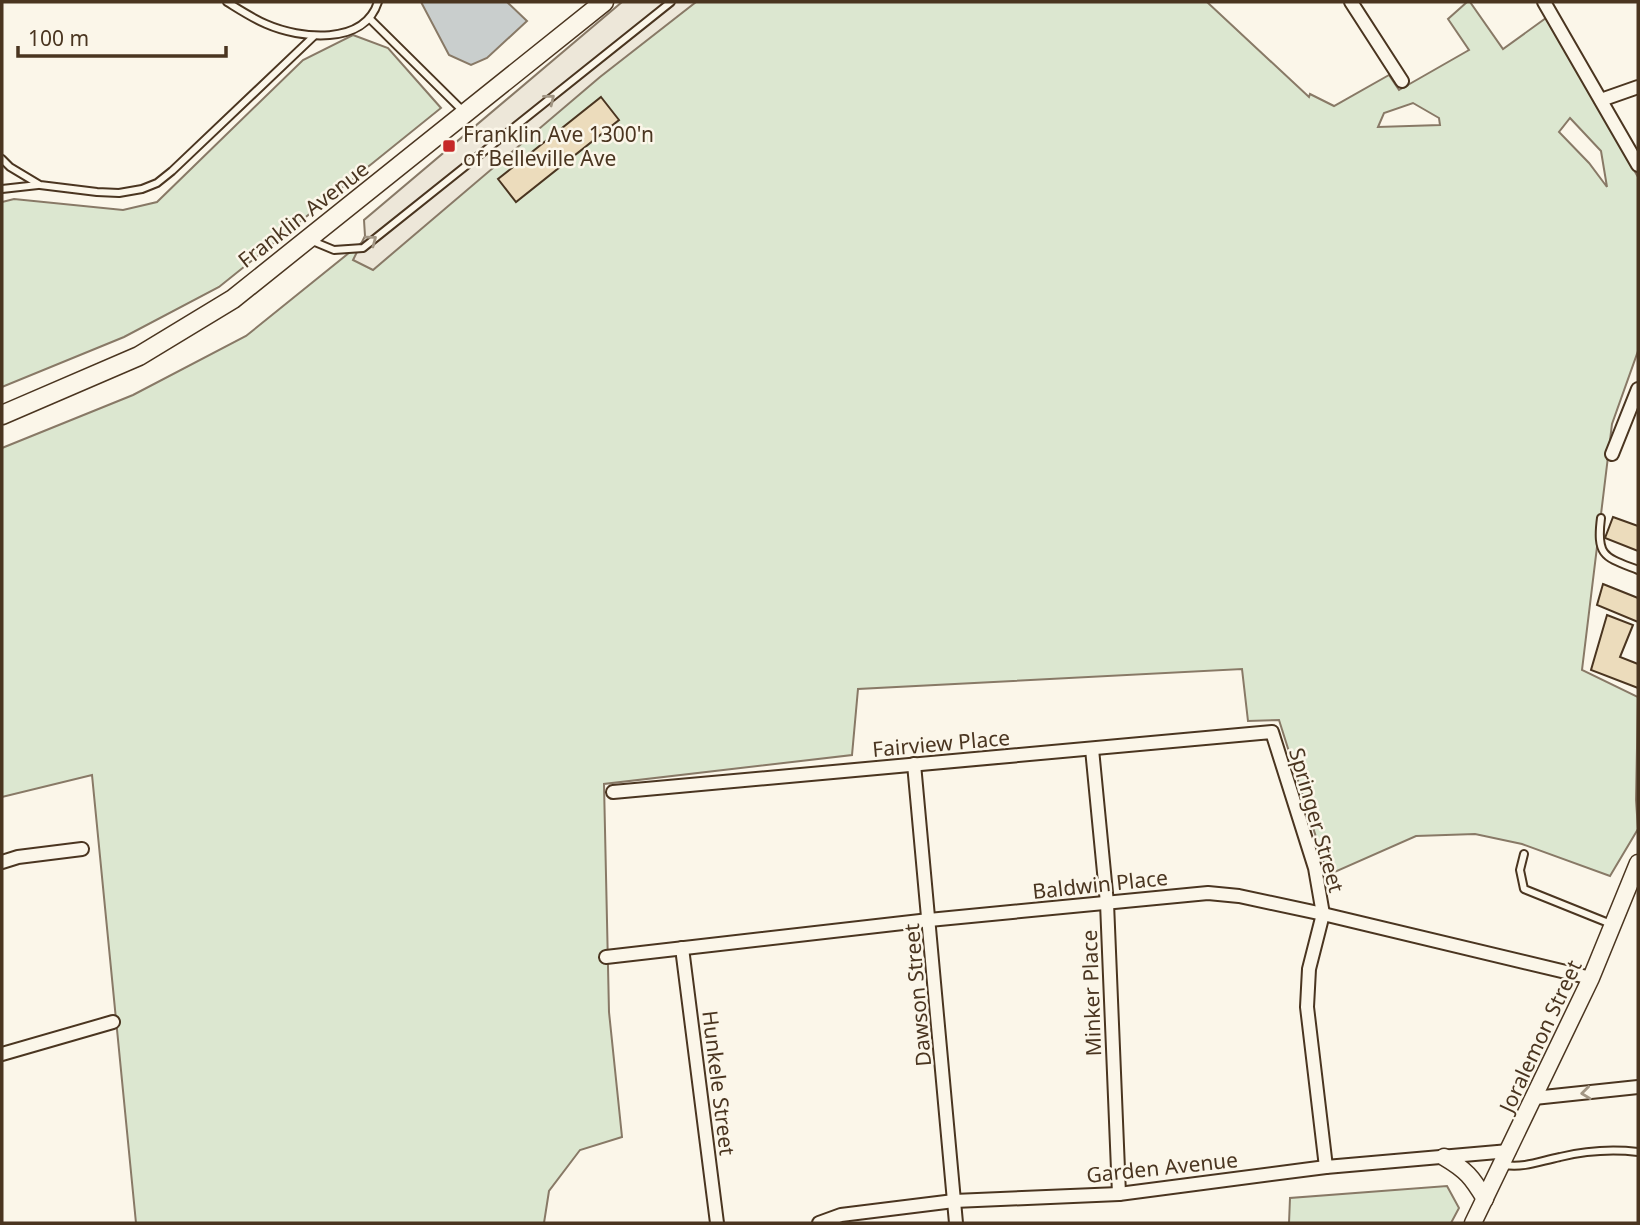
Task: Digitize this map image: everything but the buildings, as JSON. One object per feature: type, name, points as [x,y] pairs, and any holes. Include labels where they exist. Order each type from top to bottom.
[{"type":"main road","name":"Franklin Avenue","points":[[2,415],[139,356],[233,299],[604,2]]},
{"type":"street","points":[[1351,2],[1402,81]]},
{"type":"street","points":[[1544,2],[1638,165]]},
{"type":"street","points":[[1601,100],[1638,87]]},
{"type":"street","points":[[1612,454],[1638,388]]},
{"type":"street","name":"Fairview Place","points":[[613,792],[1272,732]]},
{"type":"street","name":"Springer Street","points":[[1272,732],[1315,868],[1323,914],[1309,969],[1307,1007],[1326,1167]]},
{"type":"street","name":"Minker Place","points":[[1092,749],[1107,903],[1119,1194]]},
{"type":"street","name":"Dawson Street","points":[[914,764],[956,1223]]},
{"type":"street","points":[[2,862],[18,857],[82,849]]},
{"type":"street","name":"Joralemon Street","points":[[1473,1223],[1591,978],[1637,872]]},
{"type":"street","name":"Baldwin Place","points":[[606,957],[929,920],[1208,893],[1323,914],[1591,978]]},
{"type":"street","name":"Hunkele Street","points":[[682,947],[717,1223]]},
{"type":"street","points":[[2,1054],[113,1022]]},
{"type":"street","points":[[1534,1098],[1638,1087]]},
{"type":"street","points":[[1444,1157],[1464,1169],[1485,1199]]},
{"type":"street","name":"Garden Avenue","points":[[819,1223],[841,1215],[954,1201],[1119,1194],[1326,1167],[1444,1157],[1506,1158]]},
{"type":"lane","points":[[227,2],[266,24],[314,36],[340,33],[363,24],[370,19],[378,2]]},
{"type":"lane","points":[[308,240],[334,250],[363,248],[671,2]]},
{"type":"lane","points":[[370,19],[466,114]]},
{"type":"lane","points":[[2,189],[40,185],[119,193],[157,183],[314,36]]},
{"type":"lane","points":[[2,159],[40,185]]},
{"type":"lane","points":[[1601,518],[1598,538],[1607,558],[1638,570]]},
{"type":"lane","points":[[1524,854],[1520,870],[1524,889],[1613,924]]},
{"type":"lane","points":[[1506,1158],[1526,1166],[1570,1155],[1602,1151],[1638,1152]]},
{"type":"green space","points":[[660,2],[1207,2],[1309,97],[1310,94],[1334,106],[1389,75],[1399,90],[1469,50],[1448,19],[1467,2],[1470,2],[1503,49],[1546,18],[1638,177],[1638,351],[1612,424],[1582,670],[1638,697],[1638,829],[1610,876],[1522,844],[1475,834],[1416,836],[1328,875],[1279,720],[1248,721],[1242,669],[858,689],[852,755],[604,784],[609,1012],[622,1137],[580,1150],[549,1191],[544,1223],[136,1223],[92,775],[2,797],[2,448],[133,395],[246,336]],"holes":[[[1413,103],[1439,118],[1440,125],[1378,127],[1384,113]],[[1570,118],[1601,151],[1607,187],[1589,163],[1559,132]]]},
{"type":"green space","points":[[353,35],[388,48],[441,108],[219,287],[124,337],[2,387],[2,202],[14,199],[123,210],[157,202],[303,60]]},
{"type":"green space","points":[[1447,1186],[1459,1208],[1451,1223],[1289,1223],[1290,1198]]},
{"type":"shaded area","points":[[421,2],[507,2],[527,21],[487,58],[471,65],[449,55]]},
{"type":"shaded area","points":[[622,2],[696,2],[600,77],[373,270],[353,260],[365,236],[364,220]]},
{"type":"place","name":"Franklin Ave 1300'n of Belleville Ave","points":[[449,146]]}]
